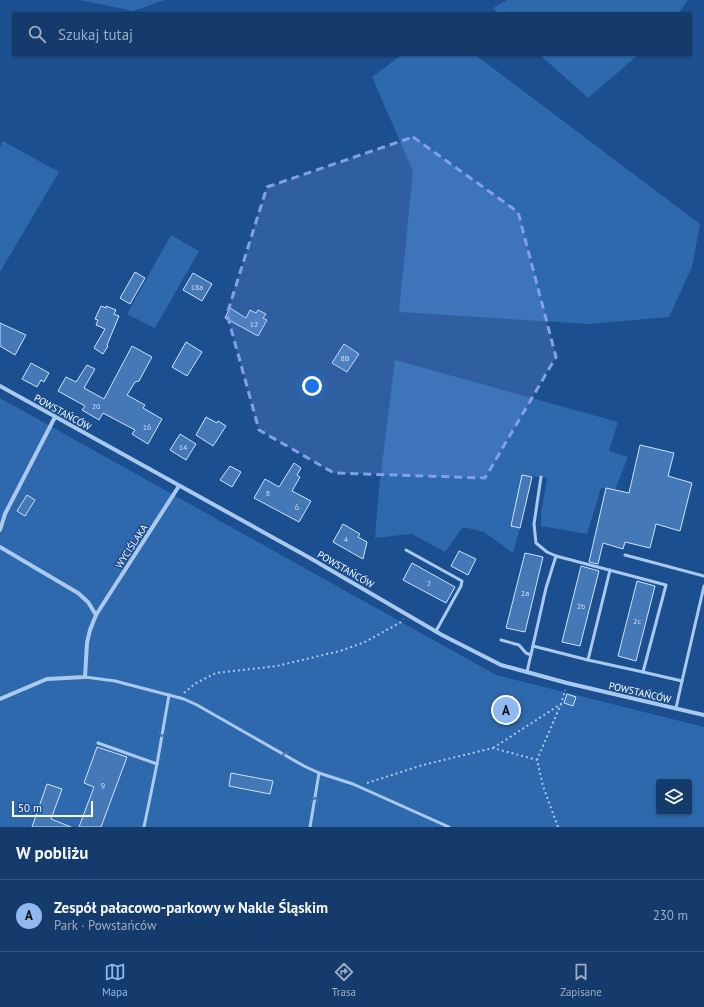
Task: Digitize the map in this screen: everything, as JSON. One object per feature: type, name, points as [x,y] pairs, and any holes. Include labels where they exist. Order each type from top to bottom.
[{"type":"street","name":"POWSTAŃCÓW","points":[[0,386],[310,558],[436,631],[496,663],[567,683],[704,715]]},
{"type":"street","points":[[0,530],[5,514],[55,417]]},
{"type":"street","name":"WYCIŚLAKA","points":[[85,677],[87,643],[96,615],[179,486]]},
{"type":"street","points":[[0,547],[78,593],[88,602],[96,615]]},
{"type":"street","points":[[0,699],[47,679],[85,677]]},
{"type":"lane","points":[[540,477],[534,524],[536,543],[547,552],[556,556],[666,585],[643,672]]},
{"type":"lane","points":[[406,550],[462,581],[461,586],[436,631]]},
{"type":"lane","points":[[625,555],[704,576]]},
{"type":"lane","points":[[527,672],[546,588],[556,556]]},
{"type":"lane","points":[[588,660],[610,570]]},
{"type":"lane","points":[[676,708],[704,586]]},
{"type":"lane","points":[[500,640],[519,645],[526,653],[531,655]]},
{"type":"lane","points":[[533,646],[682,681]]},
{"type":"lane","points":[[85,677],[114,681],[179,698],[197,705],[319,773],[358,786],[449,827]]},
{"type":"lane","points":[[144,827],[157,764],[168,695]]},
{"type":"lane","points":[[98,743],[157,764]]},
{"type":"lane","points":[[310,827],[319,773]]},
{"type":"path","points":[[179,698],[196,683],[216,673],[277,666],[340,651],[365,642],[402,622],[406,614]]},
{"type":"path","points":[[558,827],[540,778],[537,760],[561,704],[563,693],[566,688]]},
{"type":"path","points":[[358,786],[423,765],[493,748],[561,704]]},
{"type":"path","points":[[493,748],[537,760]]},
{"type":"highlighted area","points":[[413,137],[518,212],[556,357],[485,478],[334,473],[259,430],[227,314],[267,187]]},
{"type":"shaded area","points":[[80,0],[165,0],[133,11]]},
{"type":"shaded area","points":[[507,0],[688,0],[679,12],[497,12],[493,8]]},
{"type":"shaded area","points":[[400,56],[477,56],[700,224],[692,267],[669,317],[589,324],[399,312],[413,171],[372,77]]},
{"type":"shaded area","points":[[541,56],[637,56],[588,98]]},
{"type":"shaded area","points":[[3,141],[59,172],[0,272],[0,147]]},
{"type":"shaded area","points":[[171,235],[199,251],[155,328],[127,314]]},
{"type":"shaded area","points":[[395,360],[618,422],[609,451],[628,457],[615,490],[601,488],[587,534],[541,526],[541,513],[547,478],[523,475],[511,526],[520,528],[513,553],[484,532],[463,527],[445,552],[412,534],[375,538],[379,489]]},
{"type":"shaded area","points":[[0,398],[496,675],[704,727],[704,827],[0,827]]},
{"type":"building","points":[[135,272],[145,278],[130,304],[120,298]]},
{"type":"building","points":[[193,273],[212,284],[202,301],[183,290]]},
{"type":"building","points":[[101,306],[106,308],[106,306],[116,310],[114,314],[119,316],[107,345],[108,346],[103,354],[94,348],[105,329],[96,325],[98,320],[95,319]]},
{"type":"building","points":[[230,308],[246,318],[250,310],[256,313],[258,310],[266,314],[263,318],[267,320],[258,336],[225,318]]},
{"type":"building","points":[[0,323],[26,335],[15,355],[0,346]]},
{"type":"building","points":[[186,342],[202,352],[187,376],[172,367]]},
{"type":"building","points":[[344,344],[359,354],[347,372],[332,363]]},
{"type":"building","points":[[132,346],[152,357],[139,381],[135,382],[127,395],[145,405],[143,408],[162,419],[148,444],[132,434],[135,430],[103,413],[99,420],[82,410],[85,406],[58,391],[66,377],[76,382],[87,365],[95,369],[84,388],[104,399]]},
{"type":"building","points":[[31,363],[49,373],[44,382],[41,380],[37,387],[22,379]]},
{"type":"building","points":[[206,417],[217,423],[218,421],[226,426],[213,446],[196,435]]},
{"type":"building","points":[[180,434],[196,444],[186,460],[170,450]]},
{"type":"building","points":[[640,445],[674,453],[668,476],[692,483],[680,531],[656,524],[650,548],[625,542],[623,549],[603,543],[598,564],[589,562],[606,488],[629,493]]},
{"type":"building","points":[[294,463],[301,468],[297,475],[300,477],[292,491],[311,501],[299,522],[254,498],[265,479],[279,487]]},
{"type":"building","points":[[230,466],[241,472],[232,487],[220,480]]},
{"type":"building","points":[[522,475],[532,477],[520,528],[511,526]]},
{"type":"building","points":[[27,495],[35,500],[25,516],[17,511]]},
{"type":"building","points":[[343,524],[360,534],[358,537],[367,542],[363,559],[333,542]]},
{"type":"building","points":[[459,551],[476,559],[468,575],[451,566]]},
{"type":"building","points":[[525,553],[543,557],[525,632],[506,628]]},
{"type":"building","points":[[412,563],[455,587],[446,603],[403,580]]},
{"type":"building","points":[[581,566],[599,571],[580,646],[562,642]]},
{"type":"building","points":[[637,581],[655,586],[636,661],[618,656]]},
{"type":"building","points":[[567,694],[576,697],[573,706],[564,703]]},
{"type":"building","points":[[97,747],[127,757],[101,827],[79,827],[94,787],[84,783]]},
{"type":"building","points":[[231,773],[273,781],[270,794],[229,786]]},
{"type":"building","points":[[47,784],[62,789],[51,819],[71,827],[32,827]]},
{"type":"place","name":"Zespół pałacowo-parkowy w Nakle Śląskim","points":[[506,710]]}]
